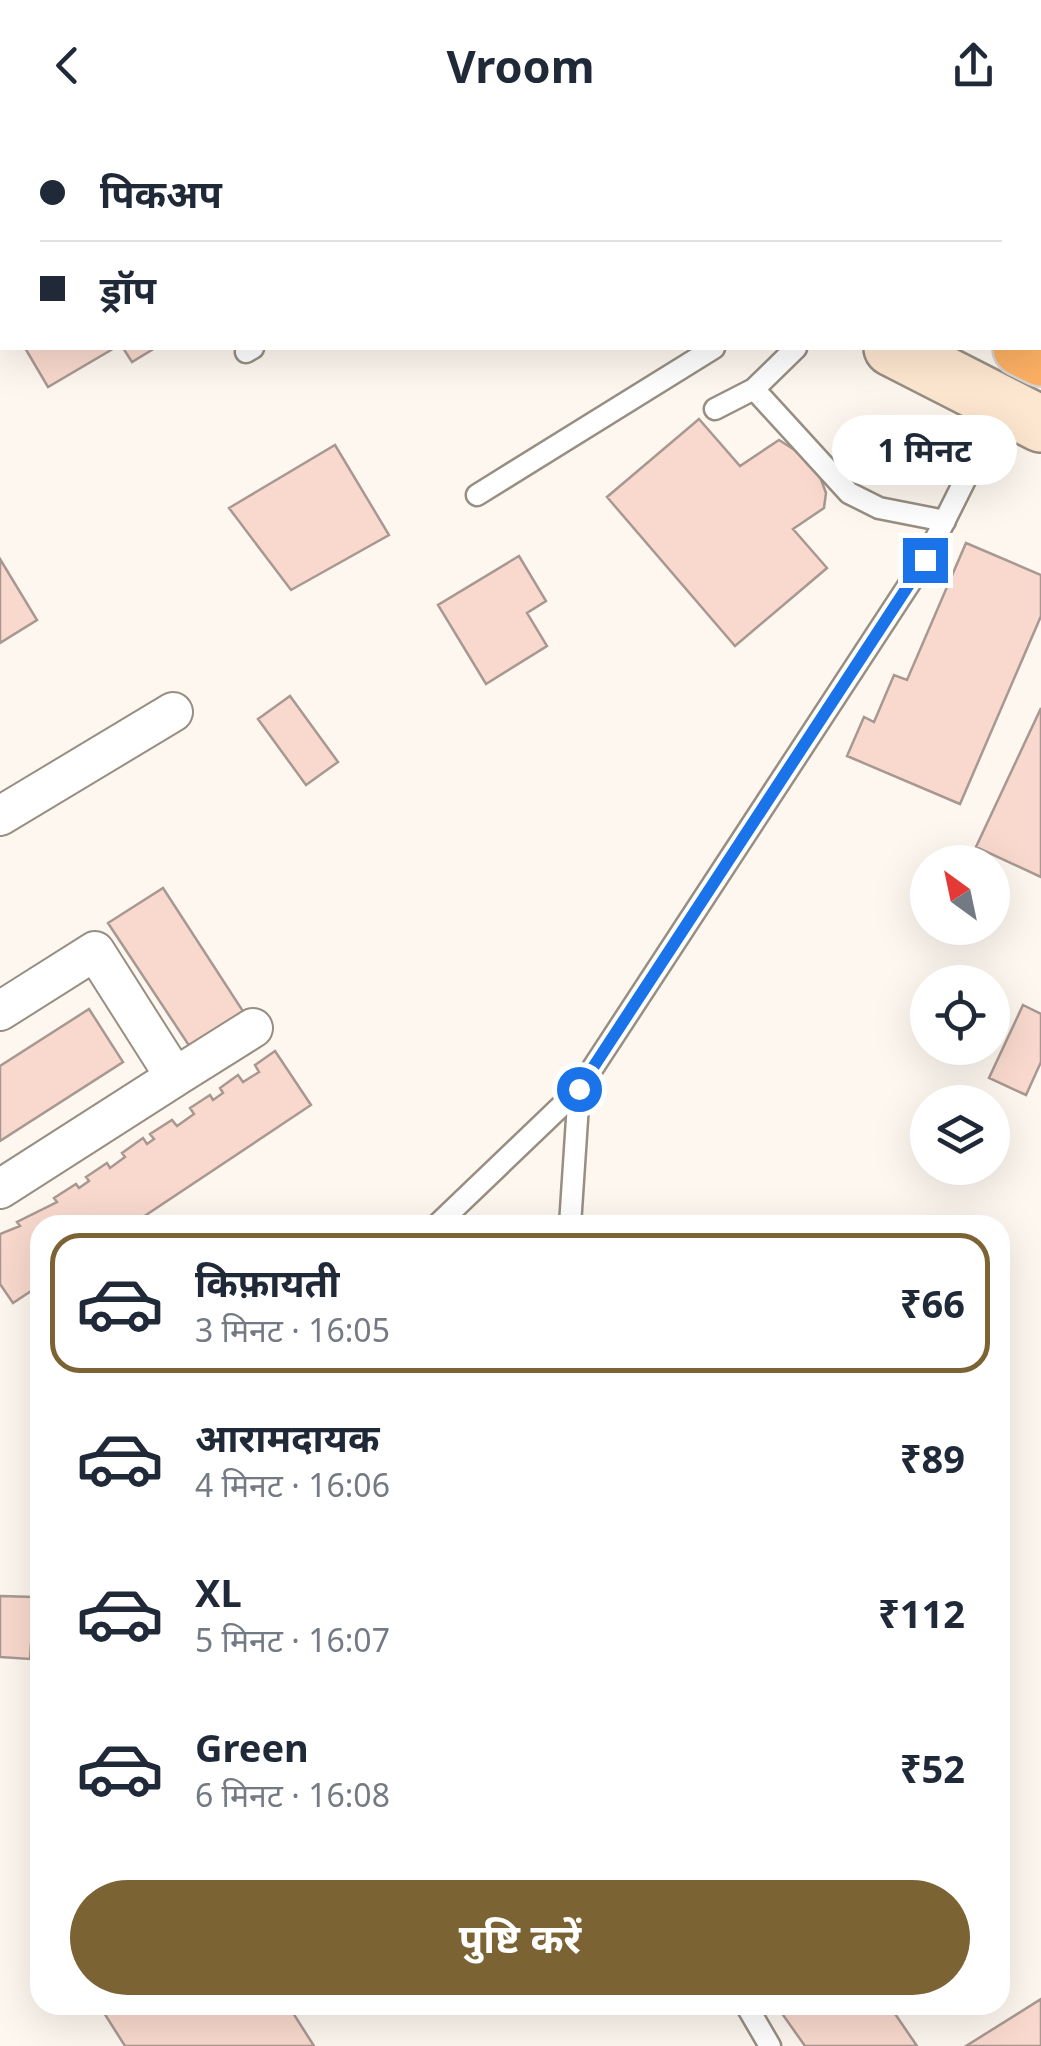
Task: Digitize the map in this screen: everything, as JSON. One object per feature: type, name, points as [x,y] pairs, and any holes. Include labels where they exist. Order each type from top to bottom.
[{"type":"street","points":[[901,350],[1024,377]]},
{"type":"street","points":[[0,816],[173,712]]},
{"type":"street","points":[[0,1011],[94,951],[175,1077]]},
{"type":"street","points":[[0,1189],[253,1028]]},
{"type":"lane","points":[[477,495],[711,350]]},
{"type":"lane","points":[[715,410],[754,389],[794,350]]},
{"type":"lane","points":[[447,1215],[579,1089],[925,560],[1024,377]]},
{"type":"lane","points":[[754,389],[849,493],[879,508],[945,521]]},
{"type":"lane","points":[[571,1215],[579,1089]]},
{"type":"lane","points":[[752,2015],[770,2046]]},
{"type":"building","points":[[26,350],[111,350],[48,387]]},
{"type":"building","points":[[124,350],[152,350],[132,362]]},
{"type":"building","points":[[699,419],[740,466],[779,440],[815,463],[826,493],[824,508],[793,529],[827,568],[735,646],[607,497]]},
{"type":"building","points":[[335,445],[389,535],[291,590],[229,508]]},
{"type":"building","points":[[966,543],[1041,575],[1041,616],[960,804],[847,756],[864,717],[874,722],[894,675],[907,680]]},
{"type":"building","points":[[519,556],[546,601],[527,613],[547,646],[486,684],[438,605]]},
{"type":"building","points":[[0,559],[37,620],[0,643]]},
{"type":"building","points":[[290,696],[338,762],[306,785],[258,719]]},
{"type":"building","points":[[1041,708],[1041,877],[1010,863],[1010,845],[977,845]]},
{"type":"building","points":[[163,888],[248,1019],[194,1053],[108,923]]},
{"type":"building","points":[[1023,1005],[1041,1014],[1041,1062],[1026,1095],[989,1078],[995,1065],[1010,1065],[1010,1033]]},
{"type":"building","points":[[89,1009],[123,1062],[0,1141],[0,1066]]},
{"type":"building","points":[[275,1051],[311,1105],[146,1215],[31,1215],[57,1202],[54,1198],[76,1184],[79,1188],[89,1181],[86,1177],[107,1163],[110,1168],[125,1157],[122,1153],[143,1138],[147,1144],[154,1139],[150,1134],[172,1120],[177,1126],[194,1114],[190,1108],[210,1095],[213,1100],[223,1093],[220,1088],[238,1075],[243,1082],[259,1072],[255,1065]]},
{"type":"building","points":[[30,1216],[30,1292],[13,1303],[0,1284],[0,1234],[20,1226],[17,1222]]},
{"type":"building","points":[[0,1596],[30,1597],[30,1659],[0,1657]]},
{"type":"building","points":[[1041,1999],[1041,2046],[966,2046]]},
{"type":"building","points":[[105,2015],[294,2015],[314,2046],[125,2046]]},
{"type":"building","points":[[783,2015],[896,2015],[917,2046],[805,2046]]},
{"type":"route","points":[[579,1089],[925,560]]}]
